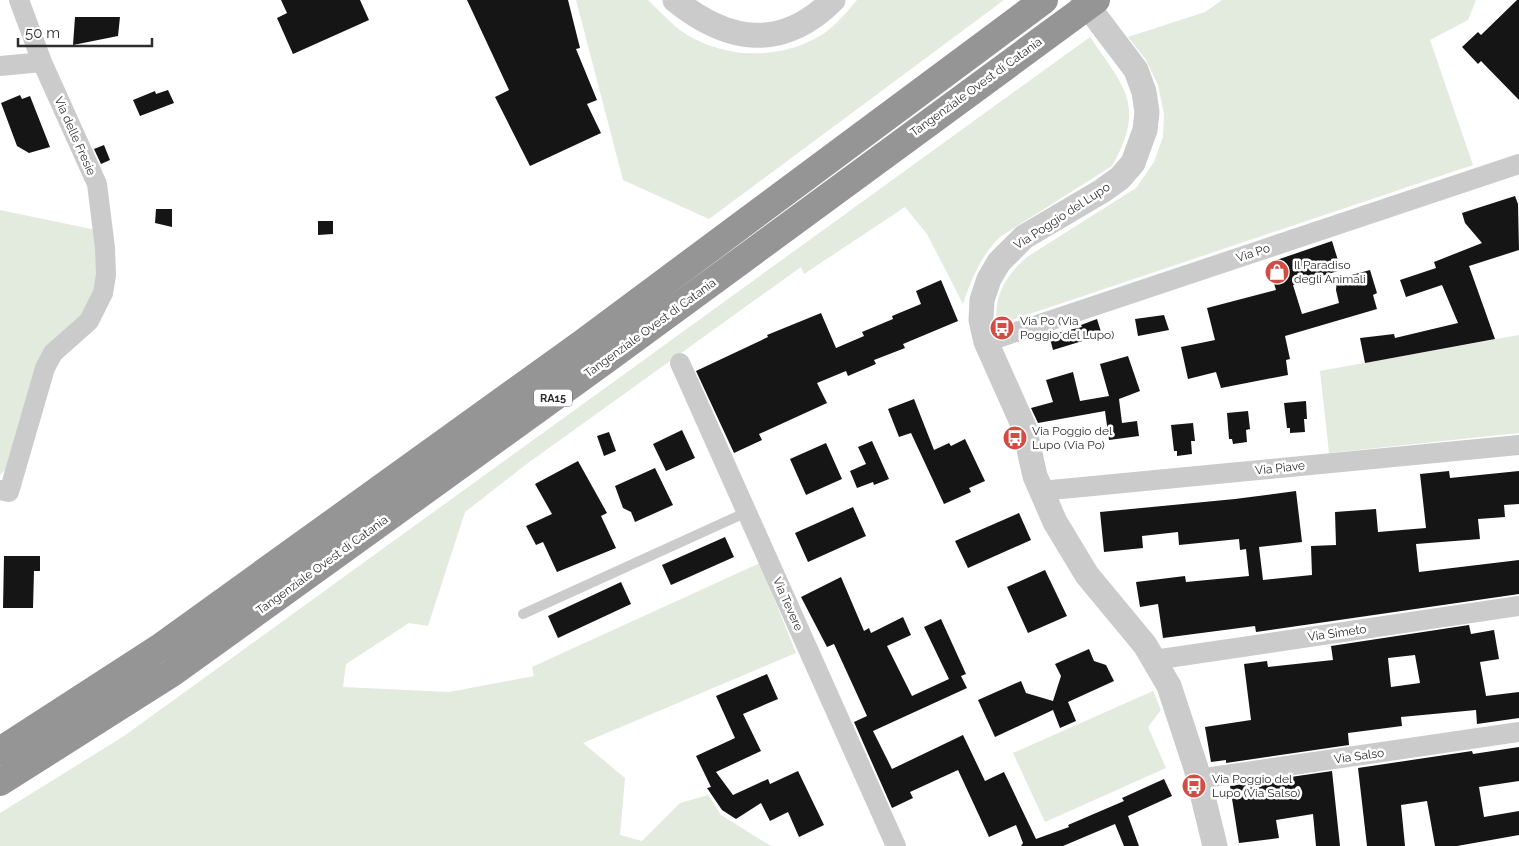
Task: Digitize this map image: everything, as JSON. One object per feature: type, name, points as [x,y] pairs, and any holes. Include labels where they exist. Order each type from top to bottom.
[{"type":"highway","name":"RA15","points":[[0,751],[159,648],[584,342],[1044,0]]},
{"type":"highway","name":"Tangenziale Ovest di Catania","points":[[0,782],[172,673],[604,362],[1096,0]]},
{"type":"highway","points":[[1013,61],[1107,0]]},
{"type":"street","name":"Via delle Fresie","points":[[4,491],[45,368],[53,353],[89,321],[103,293],[106,275],[97,184],[42,62],[19,0]]},
{"type":"street","points":[[675,0],[696,17],[716,28],[764,36],[786,32],[804,24],[820,14],[834,0]]},
{"type":"street","name":"Via Poggio del Lupo","points":[[1083,0],[1136,70],[1144,92],[1147,112],[1145,130],[1133,163],[1120,178],[1102,192],[1024,237],[999,262],[989,279],[982,300],[981,320],[986,342],[1024,427],[1041,492],[1055,522],[1087,575],[1145,645],[1169,686],[1198,779],[1215,846]]},
{"type":"street","points":[[0,66],[42,62]]},
{"type":"street","name":"Via Po","points":[[986,342],[1519,164]]},
{"type":"street","name":"Via Tevere","points":[[680,362],[896,846]]},
{"type":"street","name":"Via Piave","points":[[1041,492],[1519,445]]},
{"type":"street","name":"Via Simeto","points":[[1154,660],[1519,606]]},
{"type":"street","name":"Via Salso","points":[[1198,779],[1519,732]]},
{"type":"lane","points":[[523,614],[747,512]]},
{"type":"shaded area","points":[[576,0],[648,0],[676,27],[709,45],[746,53],[764,53],[801,45],[818,37],[829,30],[857,0],[1004,0],[709,219],[623,180]]},
{"type":"shaded area","points":[[1222,0],[1476,0],[1468,20],[1430,40],[1473,165],[997,325],[996,314],[999,295],[1013,271],[1027,257],[1136,188],[1154,162],[1163,137],[1164,114],[1158,85],[1146,60],[1128,37],[1205,12]]},
{"type":"shaded area","points":[[1090,37],[1113,70],[1127,98],[1129,112],[1128,128],[1122,145],[1112,166],[1000,237],[987,252],[977,268],[963,304],[927,234],[905,207],[804,274],[801,267],[528,463],[465,512],[428,626],[409,623],[346,664],[343,687],[449,692],[534,676],[532,667],[760,563],[796,653],[583,743],[625,778],[620,835],[642,841],[680,803],[708,795],[721,815],[771,846],[0,846],[0,813],[124,736]]},
{"type":"shaded area","points":[[0,210],[96,230],[96,293],[82,314],[6,469],[0,475]]},
{"type":"shaded area","points":[[1519,335],[1519,433],[1329,453],[1320,371]]},
{"type":"shaded area","points":[[1153,691],[1161,710],[1148,727],[1166,768],[1045,822],[1013,753]]},
{"type":"building","points":[[281,0],[360,0],[369,20],[293,54],[277,18],[287,13]]},
{"type":"building","points":[[467,0],[568,0],[580,48],[576,49],[597,100],[587,104],[601,133],[530,166],[495,97],[509,90]]},
{"type":"building","points":[[1519,0],[1519,100],[1481,61],[1478,64],[1462,47],[1478,32],[1481,35]]},
{"type":"building","points":[[75,17],[120,17],[118,36],[73,45]]},
{"type":"building","points":[[168,90],[174,103],[140,116],[133,100],[155,91],[156,94]]},
{"type":"building","points":[[20,95],[22,99],[30,96],[50,147],[29,153],[17,146],[1,103]]},
{"type":"building","points":[[104,145],[110,160],[101,164],[94,149]]},
{"type":"building","points":[[1515,196],[1518,204],[1519,250],[1469,266],[1495,339],[1365,363],[1360,338],[1394,334],[1395,338],[1458,323],[1442,285],[1406,297],[1400,280],[1436,268],[1434,262],[1482,243],[1465,223],[1462,213]]},
{"type":"building","points":[[156,209],[172,209],[172,227],[155,223]]},
{"type":"building","points":[[318,221],[333,221],[333,234],[318,235]]},
{"type":"building","points":[[1332,241],[1341,270],[1293,285],[1302,314],[1339,303],[1336,290],[1337,279],[1370,270],[1377,293],[1373,295],[1377,309],[1285,336],[1290,359],[1286,360],[1288,375],[1221,388],[1216,372],[1188,379],[1181,347],[1215,340],[1207,308],[1276,290],[1268,263]]},
{"type":"building","points":[[941,280],[958,321],[903,344],[905,348],[874,360],[876,364],[848,376],[846,371],[817,383],[827,403],[759,434],[762,440],[734,453],[696,371],[768,337],[767,335],[821,313],[836,348],[864,336],[862,332],[893,319],[892,316],[921,304],[916,291]]},
{"type":"building","points":[[1164,315],[1169,330],[1138,336],[1135,319]]},
{"type":"building","points":[[1097,319],[1102,335],[1053,350],[1049,335],[1082,327],[1081,325]]},
{"type":"building","points":[[1128,356],[1140,391],[1119,399],[1122,423],[1137,421],[1139,436],[1109,440],[1105,411],[1038,423],[1031,408],[1053,402],[1046,380],[1073,372],[1080,401],[1109,396],[1100,364]]},
{"type":"building","points":[[914,399],[934,450],[949,443],[951,446],[965,439],[985,481],[969,488],[971,492],[944,504],[911,433],[899,437],[888,409]]},
{"type":"building","points":[[1306,401],[1307,419],[1304,419],[1305,432],[1290,433],[1290,428],[1287,428],[1284,403]]},
{"type":"building","points":[[1248,411],[1250,429],[1246,430],[1247,442],[1233,444],[1232,439],[1229,439],[1227,413]]},
{"type":"building","points":[[1193,423],[1195,441],[1191,441],[1192,454],[1177,456],[1177,451],[1174,451],[1171,425]]},
{"type":"building","points":[[682,430],[695,458],[666,471],[653,444]]},
{"type":"building","points":[[609,432],[616,451],[604,456],[597,436]]},
{"type":"building","points":[[872,441],[889,479],[874,485],[873,482],[857,488],[850,471],[866,464],[858,447]]},
{"type":"building","points":[[826,443],[842,479],[806,495],[790,459]]},
{"type":"building","points":[[578,461],[607,513],[601,516],[616,548],[557,572],[543,542],[536,545],[526,526],[552,514],[535,484]]},
{"type":"building","points":[[655,468],[673,505],[635,522],[631,512],[623,508],[615,486]]},
{"type":"building","points":[[1449,471],[1450,478],[1519,471],[1519,504],[1504,505],[1505,517],[1478,519],[1480,539],[1416,544],[1419,572],[1519,560],[1519,594],[1256,632],[1255,626],[1163,638],[1158,604],[1140,607],[1136,582],[1185,576],[1186,582],[1249,576],[1246,549],[1240,550],[1239,539],[1179,545],[1178,532],[1142,536],[1143,548],[1104,552],[1100,512],[1296,491],[1302,542],[1259,547],[1263,580],[1312,575],[1311,546],[1336,545],[1335,512],[1376,509],[1378,532],[1426,528],[1420,474]]},
{"type":"building","points":[[853,507],[866,536],[808,562],[795,533]]},
{"type":"building","points":[[1019,513],[1031,540],[968,568],[955,541]]},
{"type":"building","points":[[725,537],[734,557],[671,585],[662,565]]},
{"type":"building","points":[[4,556],[40,556],[40,571],[34,571],[33,608],[3,608]]},
{"type":"building","points":[[1045,570],[1067,616],[1028,633],[1007,587]]},
{"type":"building","points":[[841,577],[864,631],[869,628],[871,633],[903,617],[911,635],[887,646],[912,696],[949,679],[924,627],[941,619],[966,674],[961,676],[967,688],[873,731],[892,769],[963,735],[985,781],[1004,772],[1036,839],[1069,827],[1068,825],[1124,801],[1122,798],[1164,779],[1172,796],[1128,816],[1139,846],[1124,846],[1115,824],[1063,846],[1021,846],[1023,843],[1016,825],[989,837],[958,770],[910,792],[913,798],[892,808],[854,722],[867,716],[834,644],[827,647],[801,597]]},
{"type":"building","points":[[621,582],[631,604],[558,638],[548,616]]},
{"type":"building","points":[[1469,625],[1471,634],[1494,630],[1499,659],[1480,662],[1486,696],[1519,692],[1519,718],[1477,724],[1476,710],[1401,717],[1402,726],[1348,733],[1349,745],[1226,763],[1226,760],[1211,762],[1205,727],[1251,720],[1244,664],[1267,661],[1268,667],[1333,660],[1331,646]],"holes":[[[1415,655],[1420,683],[1391,687],[1388,658]]]},
{"type":"building","points":[[1089,649],[1094,661],[1106,665],[1114,681],[1068,702],[1076,721],[1060,728],[1053,710],[995,737],[978,700],[1021,681],[1026,693],[1053,701],[1061,676],[1055,664]]},
{"type":"building","points":[[767,674],[778,699],[743,714],[761,751],[716,772],[733,795],[768,779],[770,784],[798,771],[824,825],[799,837],[788,812],[770,821],[761,803],[736,819],[722,810],[707,788],[711,787],[696,756],[735,738],[716,696]]},
{"type":"building","points":[[1519,747],[1519,781],[1479,787],[1484,817],[1519,811],[1519,835],[1457,846],[1435,846],[1427,801],[1401,805],[1405,846],[1367,846],[1358,768],[1472,751],[1473,754]]},
{"type":"building","points":[[1332,771],[1340,846],[1316,846],[1313,814],[1276,820],[1279,838],[1239,843],[1230,786]]},
{"type":"place","name":"Il Paradiso degli Animali","points":[[1277,272]]},
{"type":"place","name":"Via Po (Via Poggio del Lupo)","points":[[1002,328]]},
{"type":"place","name":"Via Poggio del Lupo (Via Po)","points":[[1015,438]]},
{"type":"place","name":"Via Poggio del Lupo (Via Salso)","points":[[1194,786]]}]
